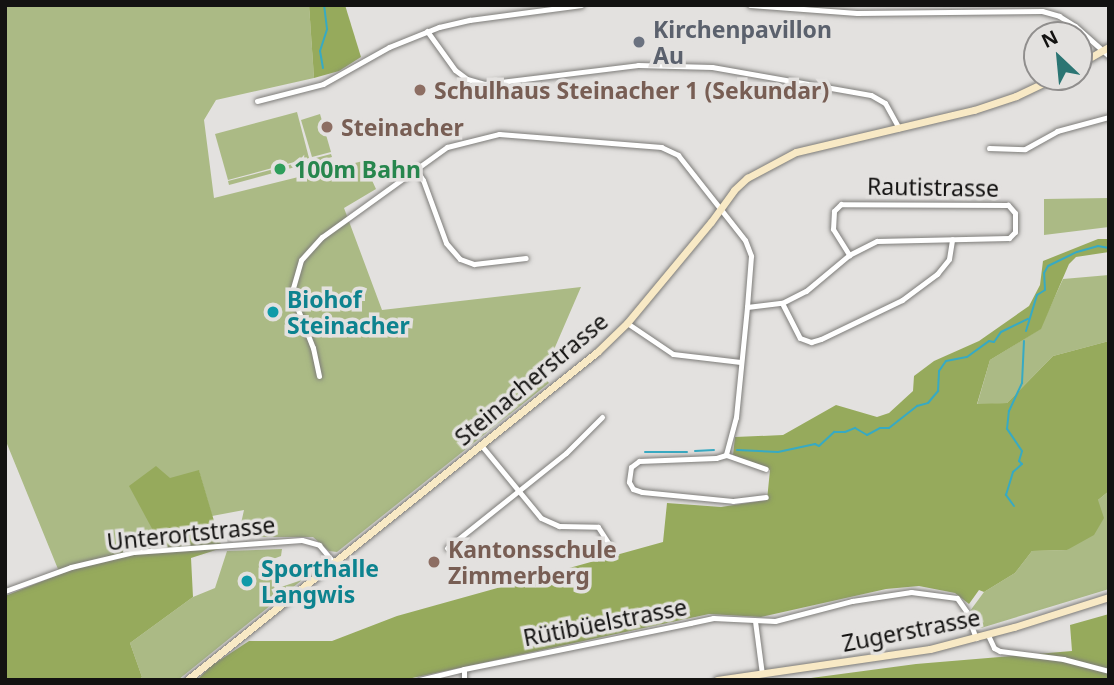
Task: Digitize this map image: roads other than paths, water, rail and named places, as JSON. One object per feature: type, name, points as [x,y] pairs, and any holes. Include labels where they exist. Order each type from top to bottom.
[{"type":"street","points":[[257,101],[323,84],[389,47],[427,31],[470,20],[581,5]]},
{"type":"street","points":[[750,5],[885,13],[1034,8],[1059,16],[1107,51]]},
{"type":"street","points":[[885,13],[887,5]]},
{"type":"street","points":[[427,31],[455,70],[467,79],[484,84],[638,65],[712,66],[874,96],[885,103],[899,128]]},
{"type":"street","name":"Steinacherstrasse","points":[[187,680],[588,360],[627,323],[741,183],[776,160],[806,149],[984,107],[1023,91]]},
{"type":"street","points":[[989,148],[1025,149],[1057,131],[1109,117]]},
{"type":"street","points":[[319,376],[313,348],[295,302],[293,288],[301,260],[322,237],[416,169],[456,143],[499,134],[661,147],[678,155],[749,247],[747,307],[735,419],[726,455]]},
{"type":"street","points":[[416,169],[423,180],[446,243],[460,259],[474,264],[526,258]]},
{"type":"street","name":"Rautistrasse","points":[[841,204],[1008,205],[1013,210],[1015,233],[1009,238],[888,239],[867,245],[849,255],[833,229],[834,211],[841,204]]},
{"type":"street","points":[[782,303],[800,338],[811,342],[821,339],[902,300],[937,274],[949,259],[952,239]]},
{"type":"street","points":[[747,307],[782,303],[806,291],[849,255]]},
{"type":"street","points":[[627,323],[673,354],[741,362]]},
{"type":"street","points":[[447,548],[566,453],[601,417]]},
{"type":"street","points":[[481,445],[541,518],[569,527],[598,527],[608,544],[600,555]]},
{"type":"street","points":[[766,468],[726,455],[716,458],[639,461],[631,467],[629,482],[633,488],[642,492],[733,501],[766,497]]},
{"type":"street","name":"Unterortstrasse","points":[[5,591],[71,567],[134,552],[302,540],[319,545],[334,563]]},
{"type":"street","name":"Rütibüelstrasse","points":[[419,680],[713,618],[775,621],[864,599],[924,592],[957,598],[976,638]]},
{"type":"street","name":"Zugerstrasse","points":[[717,680],[868,660],[976,638],[1109,597]]},
{"type":"street","points":[[755,621],[762,674]]},
{"type":"street","points":[[988,635],[994,648],[1000,651],[1063,659],[1109,671]]},
{"type":"street","points":[[464,670],[464,680]]},
{"type":"waterway","points":[[323,68],[320,51],[327,29],[324,5]]},
{"type":"waterway","points":[[1026,331],[1037,295],[1045,290],[1044,273],[1048,266],[1077,252],[1098,246],[1109,248]]},
{"type":"waterway","points":[[737,450],[778,452],[815,444],[819,446],[834,432],[855,428],[867,435],[880,428],[889,428],[917,406],[928,403],[938,391],[939,371],[946,361],[967,357],[989,341],[994,342],[1001,332],[1028,319]]},
{"type":"waterway","points":[[1014,506],[1006,495],[1013,472],[1022,464],[1019,461],[1022,451],[1007,429],[1009,411],[1022,383],[1024,341]]},
{"type":"waterway","points":[[695,451],[714,450]]},
{"type":"waterway","points":[[645,452],[687,452]]},
{"type":"place","name":"Kirchenpavillon Au","points":[[639,42]]},
{"type":"place","name":"Schulhaus Steinacher 1 (Sekundar)","points":[[420,90]]},
{"type":"place","name":"Steinacher","points":[[327,127]]},
{"type":"place","name":"100m Bahn","points":[[280,169]]},
{"type":"place","name":"Biohof Steinacher","points":[[273,312]]},
{"type":"place","name":"Kantonsschule Zimmerberg","points":[[434,562]]},
{"type":"place","name":"Sporthalle Langwis","points":[[247,581]]}]
